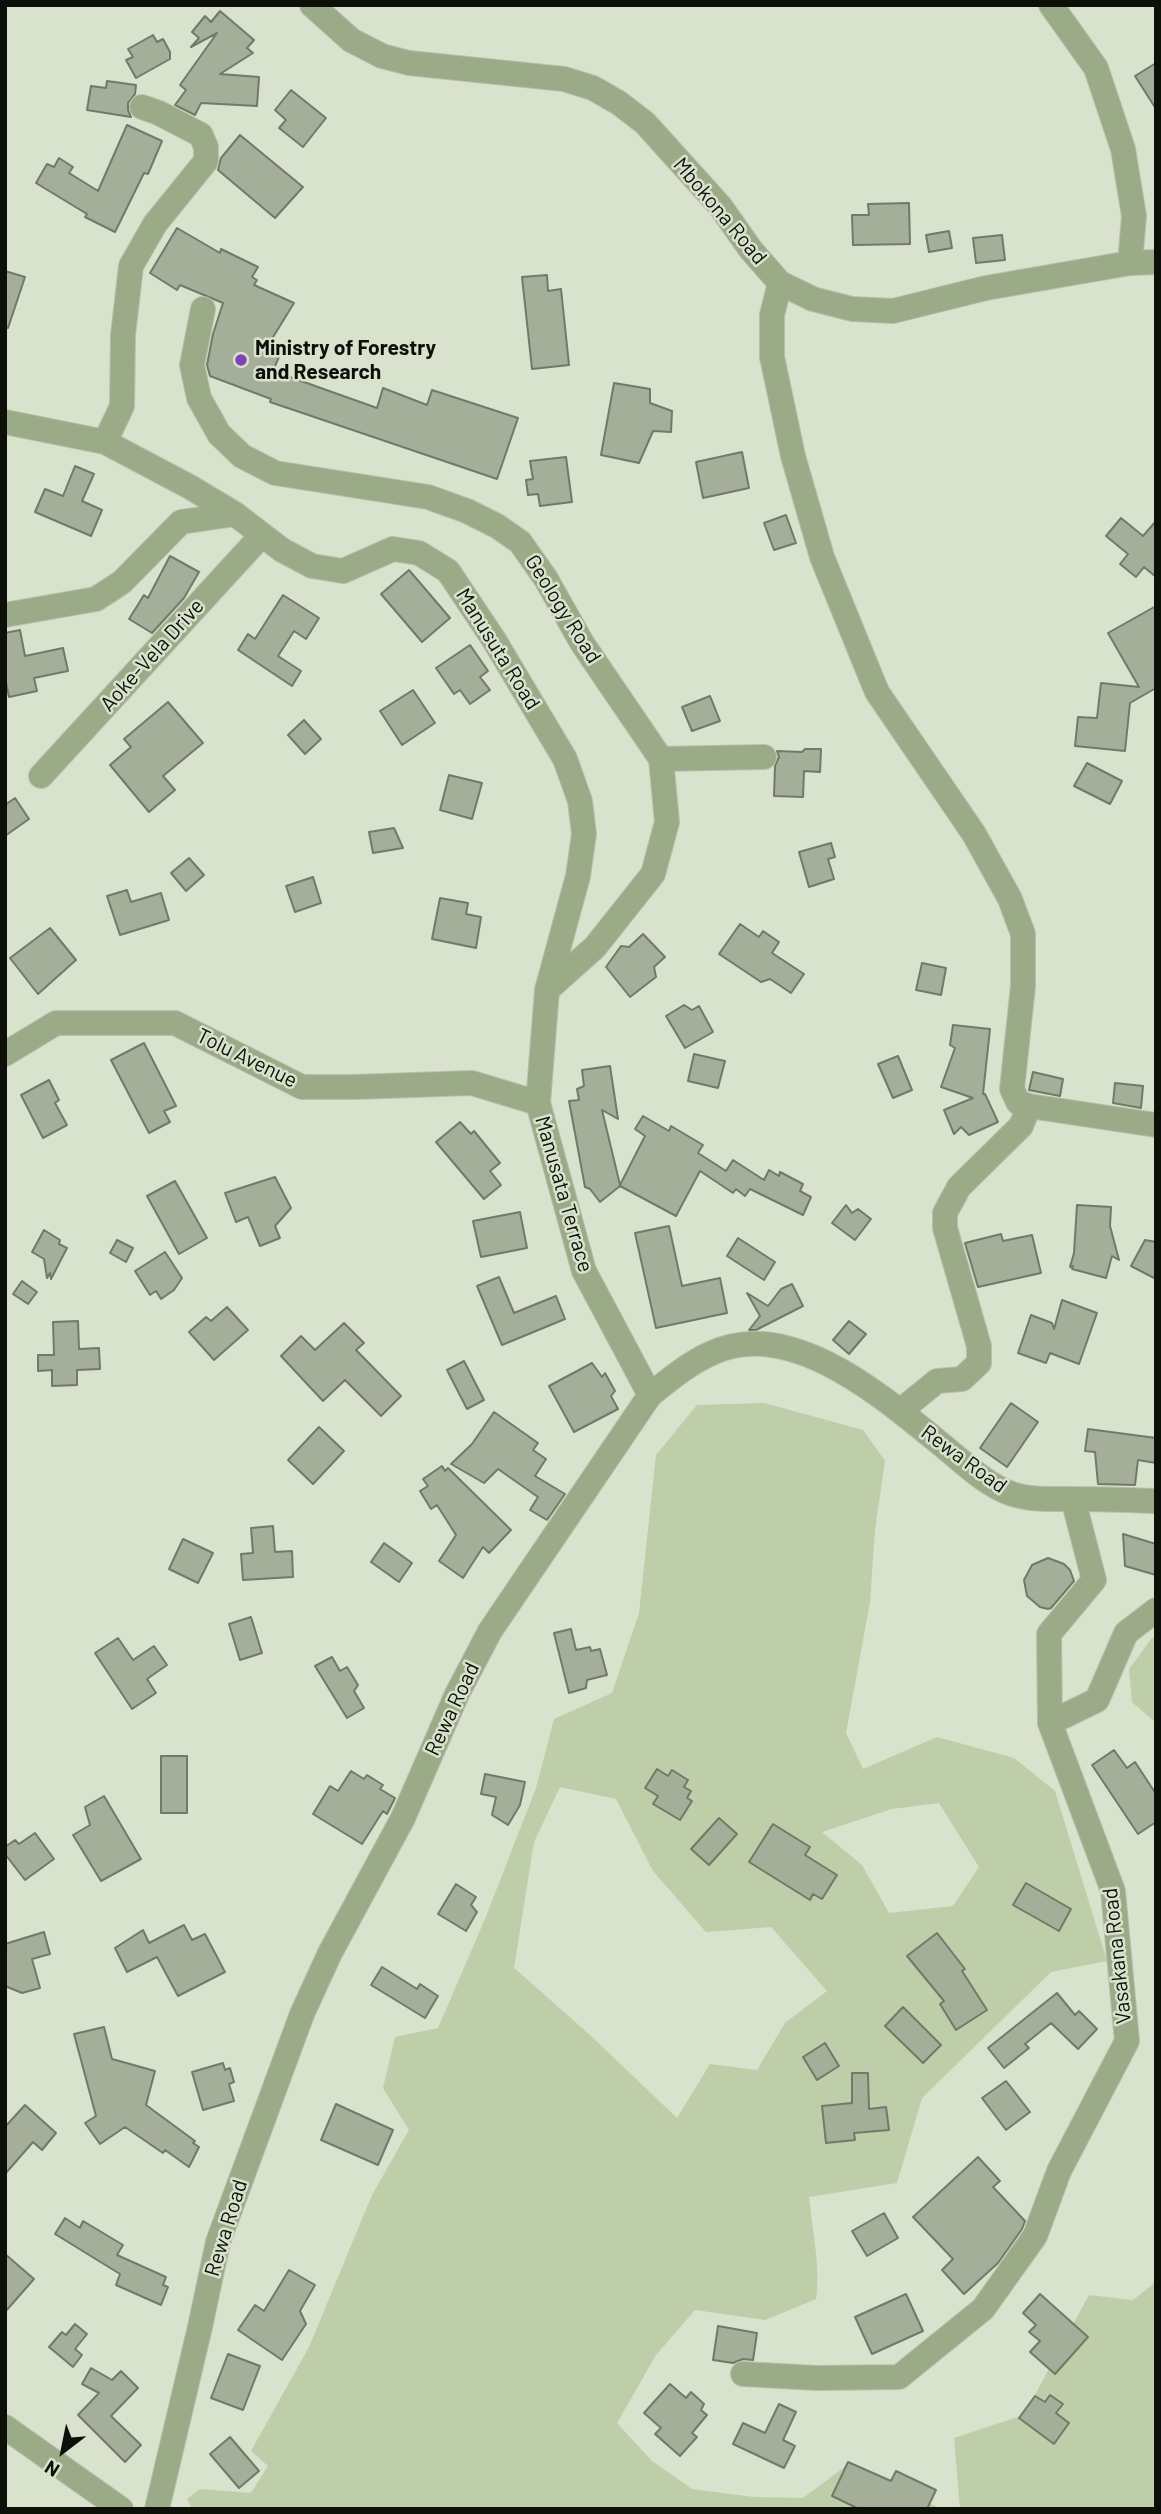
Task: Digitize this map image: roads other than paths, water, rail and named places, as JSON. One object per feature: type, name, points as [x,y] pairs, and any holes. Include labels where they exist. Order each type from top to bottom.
[{"type":"street","name":"Mbokona Road","points":[[312,5],[351,40],[382,56],[409,63],[564,79],[593,88],[620,103],[645,123],[720,206],[751,250],[780,283],[813,299],[852,309],[893,311],[986,288],[1130,262],[1156,262]]},
{"type":"street","points":[[1051,5],[1096,68],[1124,149],[1134,216],[1130,262]]},
{"type":"street","points":[[105,442],[122,406],[123,335],[131,266],[155,224],[206,161],[206,147],[201,135],[142,107]]},
{"type":"street","points":[[780,283],[772,316],[772,357],[793,456],[822,556],[877,692],[974,834],[1010,899],[1023,934],[1023,986],[1012,1089],[1018,1102],[1029,1106],[1156,1125]]},
{"type":"street","name":"Geology Road","points":[[203,309],[192,365],[199,398],[219,434],[242,456],[275,473],[428,497],[467,511],[497,526],[520,542],[546,579],[582,643],[661,759],[667,822],[653,874],[595,947],[547,990]]},
{"type":"street","name":"Manusuta Road","points":[[5,422],[105,442],[190,487],[235,514],[282,550],[312,566],[343,571],[393,549],[419,553],[448,571],[525,689],[565,759],[580,801],[584,834],[578,876],[547,990],[538,1103]]},
{"type":"street","points":[[5,615],[96,599],[122,582],[181,523],[235,514]]},
{"type":"street","name":"Aoke-Vela Drive","points":[[41,776],[262,535]]},
{"type":"street","points":[[661,759],[764,757]]},
{"type":"street","name":"Tolu Avenue","points":[[5,1054],[56,1023],[175,1023],[302,1087],[472,1083],[538,1103]]},
{"type":"street","name":"Manusata Terrace","points":[[538,1103],[584,1272],[650,1395]]},
{"type":"street","points":[[900,1411],[937,1381],[962,1379],[979,1363],[979,1346],[945,1228],[945,1213],[959,1187],[1021,1126],[1029,1106]]},
{"type":"street","name":"Rewa Road","points":[[157,2509],[218,2242],[302,2014],[330,1954],[403,1818],[457,1694],[490,1631],[650,1395],[713,1352],[757,1342],[790,1347],[831,1365],[900,1411],[984,1479],[1011,1494],[1033,1499],[1156,1501]]},
{"type":"street","name":"Vasakana Road","points":[[743,2374],[817,2378],[899,2377],[983,2309],[1035,2236],[1059,2171],[1126,2041],[1113,1891],[1050,1723],[1049,1634],[1094,1580],[1073,1499]]},
{"type":"street","points":[[1050,1723],[1097,1700],[1126,1633],[1156,1610]]},
{"type":"street","points":[[5,2427],[121,2509]]},
{"type":"place","name":"Ministry of Forestry and Research","points":[[241,360]]}]
